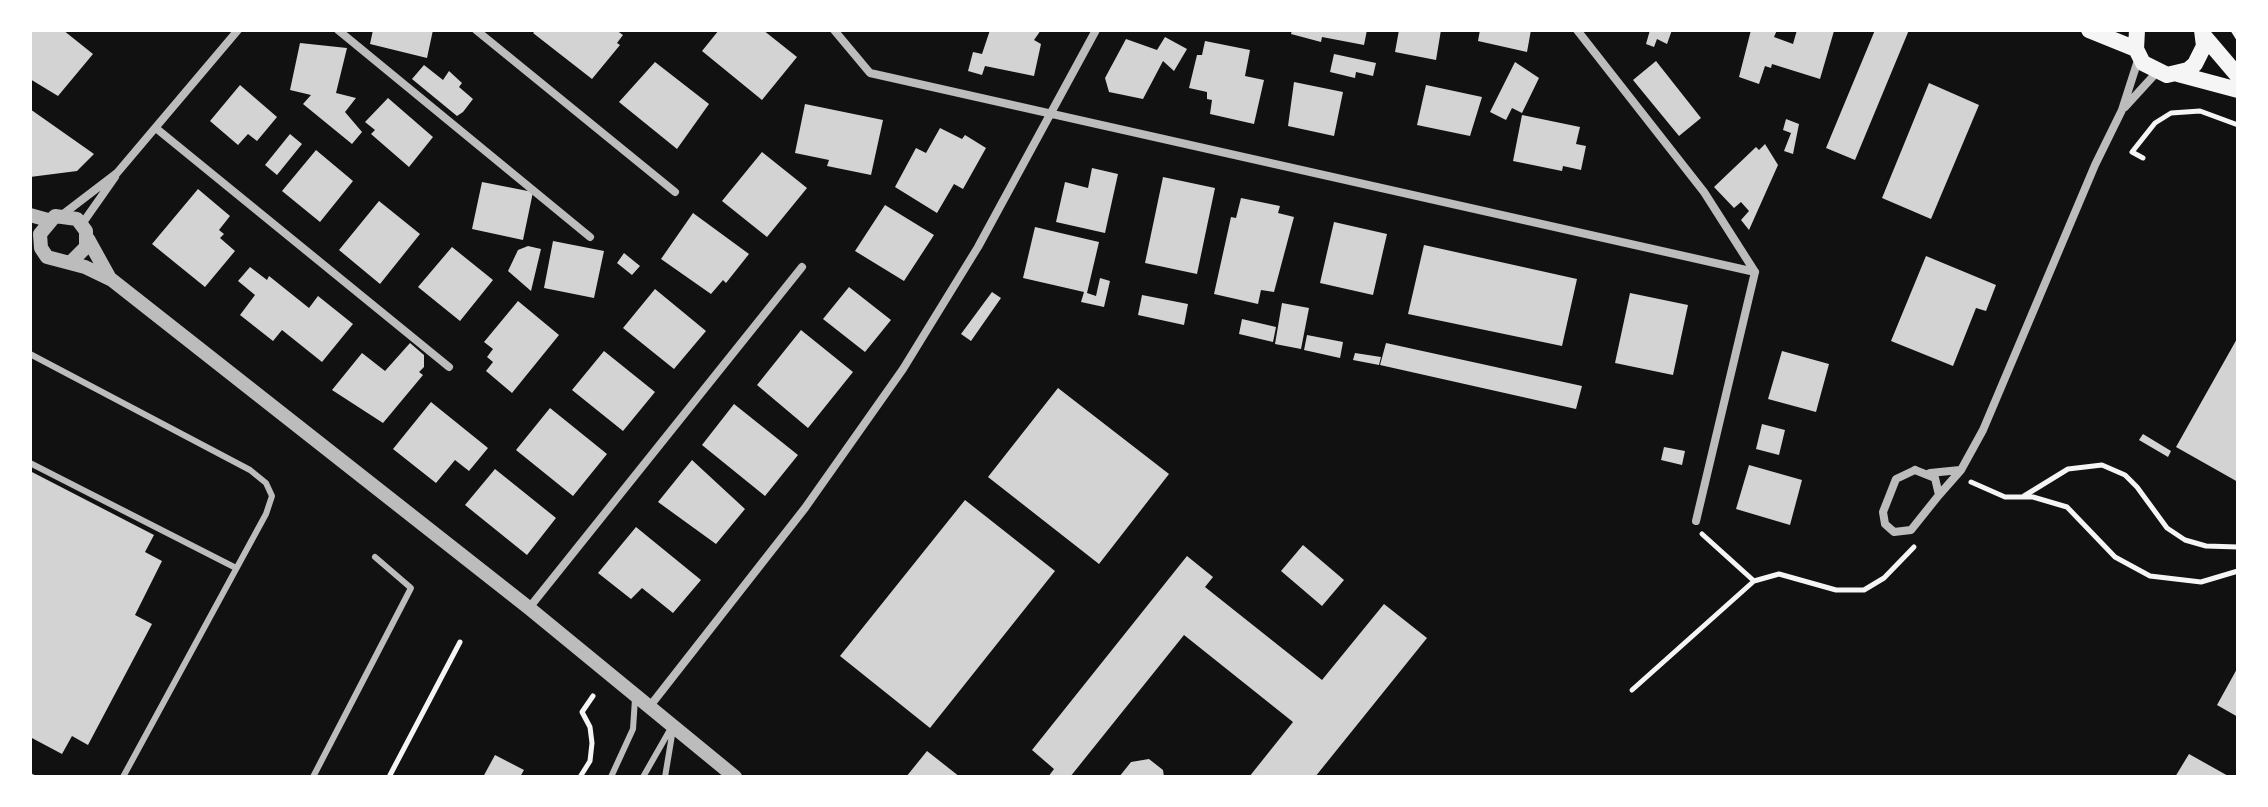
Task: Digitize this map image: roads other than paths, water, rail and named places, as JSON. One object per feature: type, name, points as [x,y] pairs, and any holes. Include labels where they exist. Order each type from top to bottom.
[{"type":"main road","points":[[2089,30],[2138,52],[2157,72],[2178,74],[2238,90]]},
{"type":"main road","points":[[2137,30],[2138,52]]},
{"type":"main road","points":[[2178,74],[2195,64],[2204,46],[2203,33]]},
{"type":"main road","points":[[2203,33],[2238,76]]},
{"type":"street","points":[[238,30],[117,173],[55,218],[40,234],[37,254],[59,263],[71,262],[112,280],[529,608],[735,777]]},
{"type":"street","points":[[338,30],[590,237]]},
{"type":"street","points":[[476,30],[675,192]]},
{"type":"street","points":[[650,706],[805,508],[903,369],[978,247],[1096,30]]},
{"type":"street","points":[[1577,30],[1704,192],[1755,272],[1696,525]]},
{"type":"street","points":[[837,34],[870,73],[1755,272]]},
{"type":"street","points":[[1961,470],[1930,474],[1915,470],[1896,479],[1883,512],[1885,524],[1894,532],[1911,530],[1961,470],[1983,430],[2089,179],[2122,110],[2138,52]]},
{"type":"street","points":[[2122,110],[2157,72]]},
{"type":"street","points":[[157,129],[449,367]]},
{"type":"street","points":[[71,262],[82,253],[85,231],[117,173]]},
{"type":"street","points":[[30,215],[55,218],[85,231],[112,280]]},
{"type":"street","points":[[529,608],[802,267]]},
{"type":"street","points":[[1930,474],[1938,483],[1939,495]]},
{"type":"lane","points":[[30,354],[250,470],[266,483],[271,503],[123,777]]},
{"type":"lane","points":[[30,463],[236,568]]},
{"type":"lane","points":[[313,777],[411,588],[375,557]]},
{"type":"lane","points":[[611,777],[633,729],[636,695]]},
{"type":"lane","points":[[643,777],[673,726]]},
{"type":"lane","points":[[665,777],[673,726]]}]
